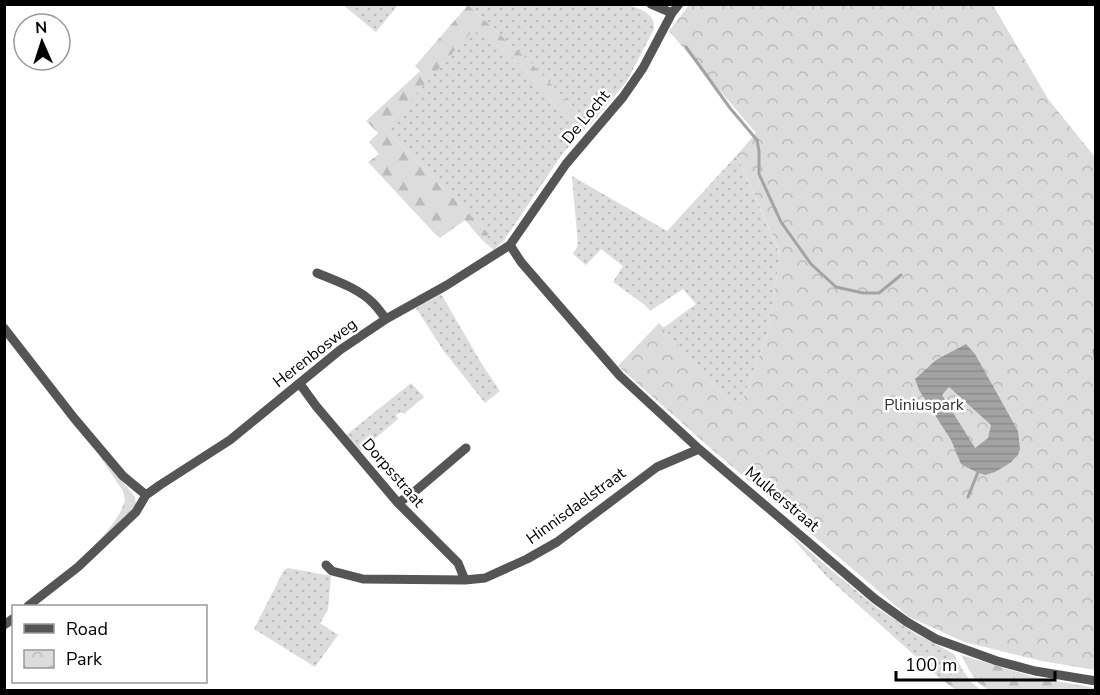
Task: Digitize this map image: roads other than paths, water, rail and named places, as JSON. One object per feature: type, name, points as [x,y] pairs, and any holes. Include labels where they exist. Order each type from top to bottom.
[{"type":"street","points":[[651,4],[672,12]]},
{"type":"street","name":"De Locht","points":[[510,245],[566,164],[623,97],[643,68],[672,12],[679,4]]},
{"type":"street","name":"Herenbosweg","points":[[29,605],[94,552],[136,512],[146,495],[230,440],[340,350],[386,319],[447,285],[510,245]]},
{"type":"street","name":"Mulkerstraat","points":[[510,245],[521,262],[620,376],[699,449],[875,599],[936,639],[997,661],[1035,671],[1095,681]]},
{"type":"street","points":[[317,273],[359,293],[373,303],[386,319]]},
{"type":"street","points":[[4,328],[74,418],[123,476],[146,495]]},
{"type":"street","name":"Dorpsstraat","points":[[300,384],[398,503],[458,563],[465,580]]},
{"type":"street","points":[[398,503],[466,448]]},
{"type":"street","name":"Hinnisdaelstraat","points":[[326,565],[333,571],[363,579],[465,580],[484,578],[527,559],[557,542],[657,466],[699,449]]},
{"type":"waterway","points":[[686,47],[730,108],[757,140],[759,174],[781,222],[811,264],[836,287],[863,293],[879,293],[901,275]]},
{"type":"waterway","points":[[1094,350],[1096,363]]},
{"type":"waterway","points":[[968,497],[978,472]]},
{"type":"park label","name":"Pliniuspark","points":[[924,405]]}]
